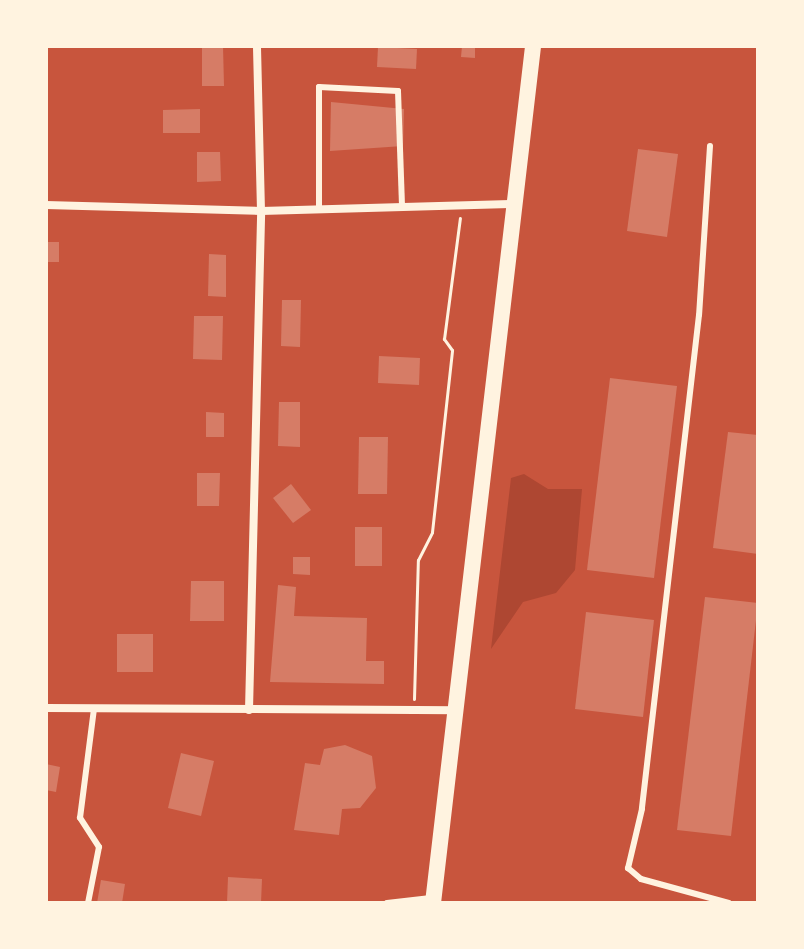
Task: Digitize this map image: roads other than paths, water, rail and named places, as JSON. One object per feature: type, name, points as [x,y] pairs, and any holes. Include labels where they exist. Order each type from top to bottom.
[{"type":"main road","points":[[434,900],[512,204],[533,46]]},
{"type":"street","points":[[249,710],[261,211],[257,46]]},
{"type":"street","points":[[46,205],[261,211],[512,204]]},
{"type":"street","points":[[46,708],[455,710]]},
{"type":"lane","points":[[319,210],[319,87],[398,91],[402,207]]},
{"type":"lane","points":[[710,146],[699,315],[642,809],[628,868],[641,879],[729,903]]},
{"type":"lane","points":[[88,903],[99,847],[80,818],[94,709]]},
{"type":"lane","points":[[387,903],[434,900]]}]
